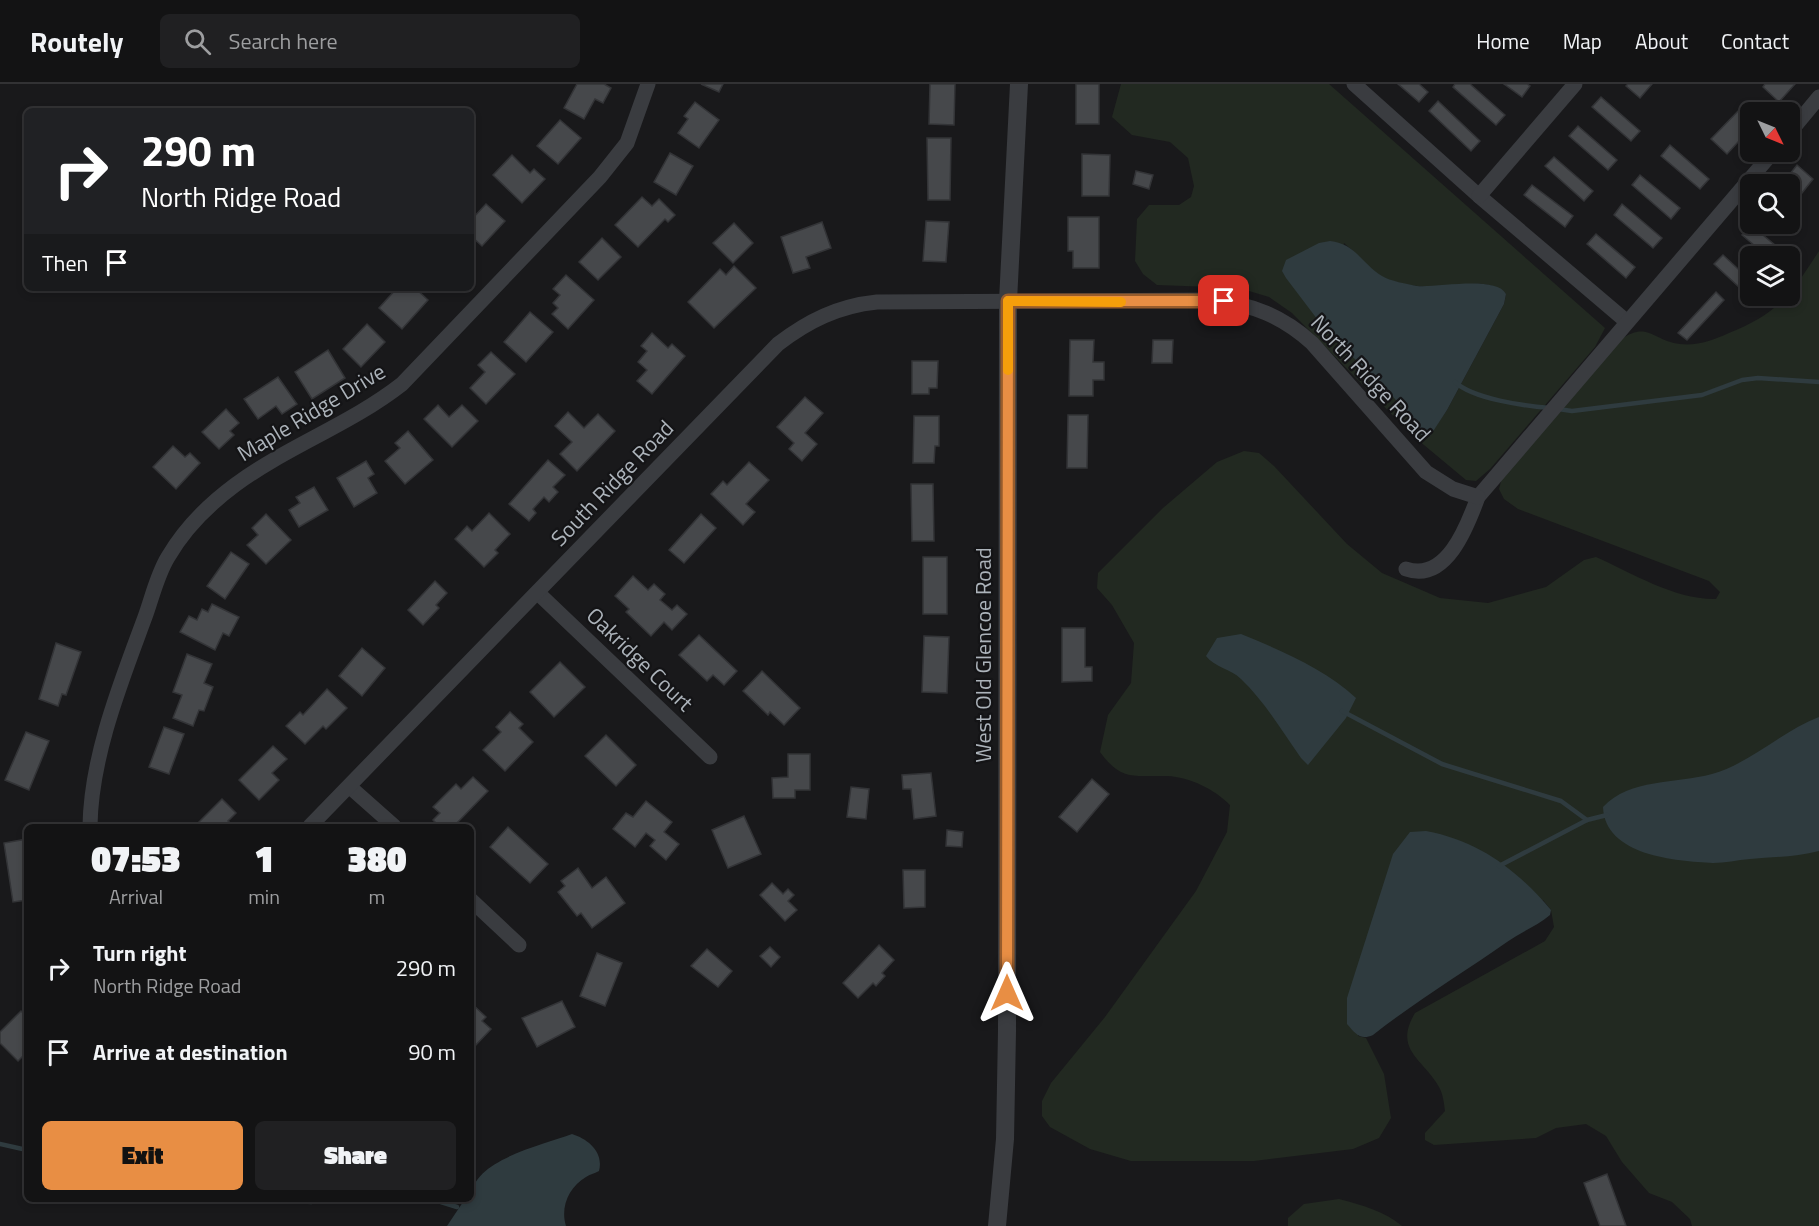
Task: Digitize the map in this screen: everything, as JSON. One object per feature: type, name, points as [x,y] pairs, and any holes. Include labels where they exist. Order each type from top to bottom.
[{"type":"street","name":"Maple Ridge Drive","points":[[90,824],[90,798],[96,767],[137,638],[167,559],[196,517],[236,485],[281,455],[375,406],[402,384],[600,177],[627,143],[648,84]]},
{"type":"street","name":"West Old Glencoe Road","points":[[998,1226],[1005,1143],[1007,1030],[1008,301],[1019,84]]},
{"type":"street","points":[[1354,84],[1479,196],[1626,321]]},
{"type":"street","points":[[1479,196],[1575,84]]},
{"type":"street","points":[[1800,120],[1819,97]]},
{"type":"street","points":[[1406,569],[1425,572],[1441,564],[1463,532],[1478,497],[1626,321],[1764,162]]},
{"type":"street","name":"North Ridge Road","points":[[1008,301],[1212,300],[1237,302],[1261,309],[1293,327],[1312,344],[1426,472],[1453,489],[1478,497]]},
{"type":"street","name":"South Ridge Road","points":[[312,824],[762,360],[800,327],[824,314],[863,304],[1008,301]]},
{"type":"street","name":"Oakridge Court","points":[[538,593],[710,757]]},
{"type":"street","points":[[350,787],[392,824]]},
{"type":"street","points":[[474,903],[519,945]]},
{"type":"shaded area","points":[[1121,84],[1329,84],[1605,328],[1595,347],[1490,469],[1476,481],[1466,480],[1412,435],[1292,313],[1269,297],[1239,288],[1157,285],[1143,274],[1135,261],[1137,219],[1149,205],[1179,205],[1191,197],[1194,186],[1188,158],[1170,142],[1132,135],[1112,117]],"holes":[[[1344,243],[1378,274],[1396,282],[1432,287],[1482,284],[1491,285],[1506,294],[1504,304],[1447,410],[1429,436],[1417,432],[1409,417],[1389,391],[1327,332]]]},
{"type":"shaded area","points":[[1330,241],[1346,246],[1375,271],[1394,281],[1417,286],[1491,285],[1500,288],[1506,294],[1504,304],[1447,410],[1430,436],[1424,437],[1417,432],[1408,414],[1388,391],[1327,332],[1282,271],[1286,260],[1319,243]]},
{"type":"shaded area","points":[[1819,251],[1819,1226],[1692,1226],[1690,1219],[1672,1202],[1649,1193],[1622,1162],[1606,1136],[1586,1124],[1556,1128],[1536,1138],[1434,1145],[1425,1140],[1425,1133],[1445,1111],[1439,1087],[1409,1045],[1407,1036],[1415,1013],[1545,941],[1554,927],[1551,910],[1543,900],[1366,938],[1358,1036],[1366,1038],[1384,1074],[1391,1118],[1379,1138],[1353,1149],[1254,1161],[1131,1161],[1090,1149],[1050,1127],[1042,1116],[1042,1101],[1051,1083],[1105,1017],[1196,891],[1227,832],[1230,805],[1217,794],[1193,781],[1176,777],[1137,776],[1122,773],[1100,752],[1108,715],[1131,683],[1134,643],[1112,605],[1097,588],[1098,573],[1163,508],[1217,462],[1244,451],[1259,453],[1274,466],[1347,544],[1382,573],[1440,598],[1488,603],[1546,587],[1584,560],[1596,557],[1670,590],[1685,595],[1716,599],[1720,592],[1709,581],[1518,509],[1504,499],[1499,489],[1502,478],[1620,340],[1630,334],[1644,332],[1680,344],[1711,340],[1760,318],[1776,306],[1800,306],[1800,279]]},
{"type":"shaded area","points":[[1241,634],[1316,669],[1356,698],[1346,718],[1308,765],[1250,688],[1237,676],[1213,663],[1206,656],[1217,638]]},
{"type":"shaded area","points":[[1819,717],[1819,851],[1793,856],[1718,863],[1680,860],[1645,853],[1629,846],[1616,836],[1607,823],[1603,807],[1626,791],[1654,783],[1712,774],[1726,769],[1792,730]]},
{"type":"shaded area","points":[[1426,831],[1463,842],[1495,859],[1538,895],[1551,910],[1550,915],[1512,938],[1373,1035],[1361,1037],[1347,1024],[1347,998],[1393,854],[1410,832]]},
{"type":"shaded area","points":[[572,1134],[584,1139],[597,1152],[599,1171],[580,1181],[567,1198],[564,1212],[566,1226],[447,1226],[463,1202],[474,1202],[474,1185],[483,1174],[495,1164],[527,1149]]},
{"type":"shaded area","points":[[1339,1199],[1380,1212],[1402,1226],[1288,1226],[1288,1218],[1304,1204]]},
{"type":"building","points":[[577,84],[604,84],[611,88],[603,103],[595,99],[584,119],[564,108]]},
{"type":"building","points":[[701,84],[723,84],[719,92]]},
{"type":"building","points":[[930,84],[955,84],[954,125],[929,124]]},
{"type":"building","points":[[1076,84],[1099,84],[1099,124],[1076,124]]},
{"type":"building","points":[[1398,84],[1419,84],[1428,92],[1419,102]]},
{"type":"building","points":[[1455,84],[1470,84],[1505,115],[1496,125],[1453,87]]},
{"type":"building","points":[[1504,84],[1527,84],[1530,86],[1522,97]]},
{"type":"building","points":[[1628,84],[1652,84],[1640,98],[1626,86]]},
{"type":"building","points":[[1765,84],[1795,84],[1779,102],[1763,87]]},
{"type":"building","points":[[1601,97],[1640,131],[1631,141],[1592,107]]},
{"type":"building","points":[[1438,101],[1480,141],[1471,151],[1429,111]]},
{"type":"building","points":[[695,102],[719,120],[699,148],[678,133],[688,119],[684,116]]},
{"type":"building","points":[[1740,109],[1740,140],[1727,154],[1711,139]]},
{"type":"building","points":[[560,120],[581,138],[558,164],[537,146]]},
{"type":"building","points":[[1578,126],[1617,160],[1608,170],[1569,136]]},
{"type":"building","points":[[927,138],[951,138],[950,200],[928,200]]},
{"type":"building","points":[[1670,145],[1709,179],[1700,189],[1661,156]]},
{"type":"building","points":[[670,153],[693,166],[676,195],[654,182]]},
{"type":"building","points":[[1082,154],[1110,155],[1109,196],[1082,196]]},
{"type":"building","points":[[512,155],[530,173],[534,169],[545,179],[522,203],[493,175]]},
{"type":"building","points":[[1554,157],[1593,191],[1584,201],[1545,166]]},
{"type":"building","points":[[1797,165],[1813,179],[1800,195],[1800,174],[1790,174]]},
{"type":"building","points":[[1136,171],[1153,175],[1149,189],[1133,184]]},
{"type":"building","points":[[1640,175],[1680,208],[1671,219],[1632,185]]},
{"type":"building","points":[[1532,185],[1573,216],[1565,227],[1524,195]]},
{"type":"building","points":[[642,197],[652,206],[659,199],[675,215],[668,222],[665,219],[638,247],[615,225]]},
{"type":"building","points":[[486,204],[505,221],[482,246],[474,239],[474,217]]},
{"type":"building","points":[[1622,204],[1662,238],[1653,248],[1614,215]]},
{"type":"building","points":[[1068,217],[1099,217],[1099,268],[1073,268],[1073,251],[1068,251]]},
{"type":"building","points":[[926,221],[949,222],[946,262],[923,261]]},
{"type":"building","points":[[822,222],[831,248],[806,257],[810,268],[793,273],[781,237]]},
{"type":"building","points":[[734,223],[753,243],[733,263],[713,243]]},
{"type":"building","points":[[1596,234],[1635,267],[1626,278],[1587,244]]},
{"type":"building","points":[[1762,234],[1776,246],[1755,246],[1742,235]]},
{"type":"building","points":[[602,238],[621,257],[598,280],[579,262]]},
{"type":"building","points":[[1723,255],[1740,271],[1740,288],[1714,264]]},
{"type":"building","points":[[734,266],[756,288],[714,328],[688,302],[720,269],[726,275]]},
{"type":"building","points":[[566,275],[594,300],[568,329],[552,314],[558,308],[553,303],[560,295],[553,289]]},
{"type":"building","points":[[394,291],[418,291],[428,300],[402,329],[379,308]]},
{"type":"building","points":[[1716,292],[1724,300],[1687,340],[1678,333]]},
{"type":"building","points":[[530,312],[553,332],[526,362],[504,342]]},
{"type":"building","points":[[367,324],[385,342],[361,367],[343,349]]},
{"type":"building","points":[[652,333],[668,348],[672,344],[685,356],[652,394],[637,381],[647,370],[638,362],[647,351],[641,346]]},
{"type":"building","points":[[1070,340],[1094,340],[1093,362],[1104,362],[1104,380],[1093,380],[1093,396],[1069,396]]},
{"type":"building","points":[[1153,340],[1173,340],[1172,363],[1152,363]]},
{"type":"building","points":[[328,350],[345,378],[312,399],[295,372]]},
{"type":"building","points":[[491,352],[515,374],[486,404],[470,388],[485,372],[478,365]]},
{"type":"building","points":[[912,361],[938,361],[937,388],[929,388],[929,394],[912,394]]},
{"type":"building","points":[[278,377],[297,404],[282,414],[276,406],[258,419],[244,399]]},
{"type":"building","points":[[805,397],[823,413],[805,433],[817,444],[802,461],[789,449],[794,443],[777,427]]},
{"type":"building","points":[[438,405],[449,417],[462,405],[478,421],[452,447],[424,419]]},
{"type":"building","points":[[226,409],[239,423],[230,431],[234,435],[219,449],[202,432]]},
{"type":"building","points":[[568,412],[584,428],[598,414],[615,431],[577,471],[560,454],[572,442],[555,426]]},
{"type":"building","points":[[1068,415],[1088,415],[1087,468],[1067,468]]},
{"type":"building","points":[[914,416],[939,416],[939,446],[935,446],[934,463],[913,463]]},
{"type":"building","points":[[408,431],[433,460],[405,484],[385,461],[400,448],[395,443]]},
{"type":"building","points":[[173,446],[185,457],[190,453],[200,463],[176,489],[153,467]]},
{"type":"building","points":[[548,460],[565,475],[553,487],[558,492],[549,502],[544,497],[533,509],[536,513],[529,521],[509,504]]},
{"type":"building","points":[[366,461],[374,474],[368,478],[377,493],[354,507],[337,478]]},
{"type":"building","points":[[749,462],[769,480],[746,504],[755,512],[743,525],[711,494],[723,481],[727,485]]},
{"type":"building","points":[[911,484],[933,484],[934,541],[912,541]]},
{"type":"building","points":[[314,487],[328,510],[299,527],[289,510],[300,503],[296,497]]},
{"type":"building","points":[[489,513],[510,534],[495,550],[498,553],[484,567],[455,539],[467,526],[472,531]]},
{"type":"building","points":[[266,514],[291,540],[266,564],[247,545],[258,535],[252,528]]},
{"type":"building","points":[[701,514],[716,528],[684,563],[669,550]]},
{"type":"building","points":[[231,552],[249,564],[225,599],[207,586]]},
{"type":"building","points":[[923,557],[947,557],[947,614],[923,614]]},
{"type":"building","points":[[633,576],[648,590],[654,584],[665,594],[660,600],[672,610],[677,605],[687,614],[672,630],[664,622],[651,636],[626,612],[629,609],[615,596]]},
{"type":"building","points":[[435,581],[447,593],[436,605],[439,608],[423,625],[408,610]]},
{"type":"building","points":[[212,604],[239,617],[229,636],[223,633],[215,650],[180,632],[189,616],[197,620],[202,609],[208,612]]},
{"type":"building","points":[[1062,628],[1085,628],[1085,667],[1092,667],[1092,681],[1062,682]]},
{"type":"building","points":[[699,635],[737,671],[724,685],[713,675],[707,681],[679,655]]},
{"type":"building","points":[[924,636],[949,637],[947,693],[922,692]]},
{"type":"building","points":[[56,643],[81,652],[66,695],[62,694],[58,706],[39,699]]},
{"type":"building","points":[[362,648],[385,668],[362,696],[339,676]]},
{"type":"building","points":[[187,654],[212,664],[204,683],[213,687],[204,711],[199,710],[193,726],[173,718],[182,695],[173,692]]},
{"type":"building","points":[[560,662],[585,687],[554,717],[530,692]]},
{"type":"building","points":[[762,671],[800,708],[784,725],[770,712],[768,715],[743,691]]},
{"type":"building","points":[[327,689],[347,708],[326,729],[323,726],[305,744],[286,726],[300,712],[303,715]]},
{"type":"building","points":[[510,712],[523,724],[519,728],[533,742],[505,771],[483,750],[501,732],[496,727]]},
{"type":"building","points":[[164,727],[184,734],[169,774],[149,767]]},
{"type":"building","points":[[26,732],[49,741],[29,790],[5,780]]},
{"type":"building","points":[[606,735],[636,765],[616,786],[585,756]]},
{"type":"building","points":[[273,746],[287,759],[272,773],[279,780],[259,800],[239,780]]},
{"type":"building","points":[[788,754],[810,754],[810,790],[795,790],[795,798],[773,798],[772,778],[788,777]]},
{"type":"building","points":[[931,773],[936,816],[914,819],[911,789],[903,789],[902,775]]},
{"type":"building","points":[[473,777],[488,791],[456,824],[437,824],[433,820],[440,813],[433,807],[456,784],[461,789]]},
{"type":"building","points":[[1092,779],[1109,794],[1077,832],[1059,817]]},
{"type":"building","points":[[851,787],[869,789],[866,819],[847,817]]},
{"type":"building","points":[[222,799],[236,813],[228,821],[232,824],[197,824]]},
{"type":"building","points":[[646,801],[672,822],[664,832],[679,844],[666,860],[650,846],[655,840],[646,833],[635,847],[613,829],[626,813],[633,817]]},
{"type":"building","points":[[744,816],[761,854],[728,868],[712,830]]},
{"type":"building","points":[[508,827],[548,864],[530,883],[490,847]]},
{"type":"building","points":[[947,830],[963,832],[962,847],[946,846]]},
{"type":"building","points":[[24,840],[24,900],[13,902],[4,843]]},
{"type":"building","points":[[578,868],[592,888],[606,877],[625,903],[592,928],[581,913],[577,916],[558,892],[565,886],[561,881]]},
{"type":"building","points":[[903,870],[925,870],[925,907],[904,908]]},
{"type":"building","points":[[772,883],[783,894],[788,889],[794,895],[788,901],[797,910],[785,921],[760,895]]},
{"type":"building","points":[[879,945],[894,960],[882,973],[885,976],[876,986],[873,983],[858,998],[843,983]]},
{"type":"building","points":[[770,947],[780,957],[771,967],[760,956]]},
{"type":"building","points":[[707,949],[732,971],[718,987],[691,966]]},
{"type":"building","points":[[597,953],[622,963],[605,1006],[580,996]]},
{"type":"building","points":[[562,1001],[575,1027],[537,1047],[522,1018]]},
{"type":"building","points":[[474,1006],[486,1017],[482,1021],[491,1029],[474,1047]]},
{"type":"building","points":[[21,1011],[24,1014],[24,1055],[18,1061],[0,1043],[0,1032]]},
{"type":"building","points":[[1607,1174],[1626,1226],[1600,1226],[1584,1183]]},
{"type":"waterway","points":[[1558,409],[1572,411],[1702,395],[1742,380],[1758,378],[1819,382]]},
{"type":"waterway","points":[[1455,382],[1463,388],[1486,397],[1550,408]]},
{"type":"waterway","points":[[1342,711],[1442,764],[1561,801],[1587,820]]},
{"type":"waterway","points":[[1499,866],[1587,820],[1607,815]]},
{"type":"waterway","points":[[0,1144],[24,1149]]},
{"type":"waterway","points":[[441,1202],[457,1207]]},
{"type":"slow traffic","points":[[1008,370],[1008,301],[1121,302]]},
{"type":"route","points":[[1007,993],[1008,301],[1224,301]]}]
